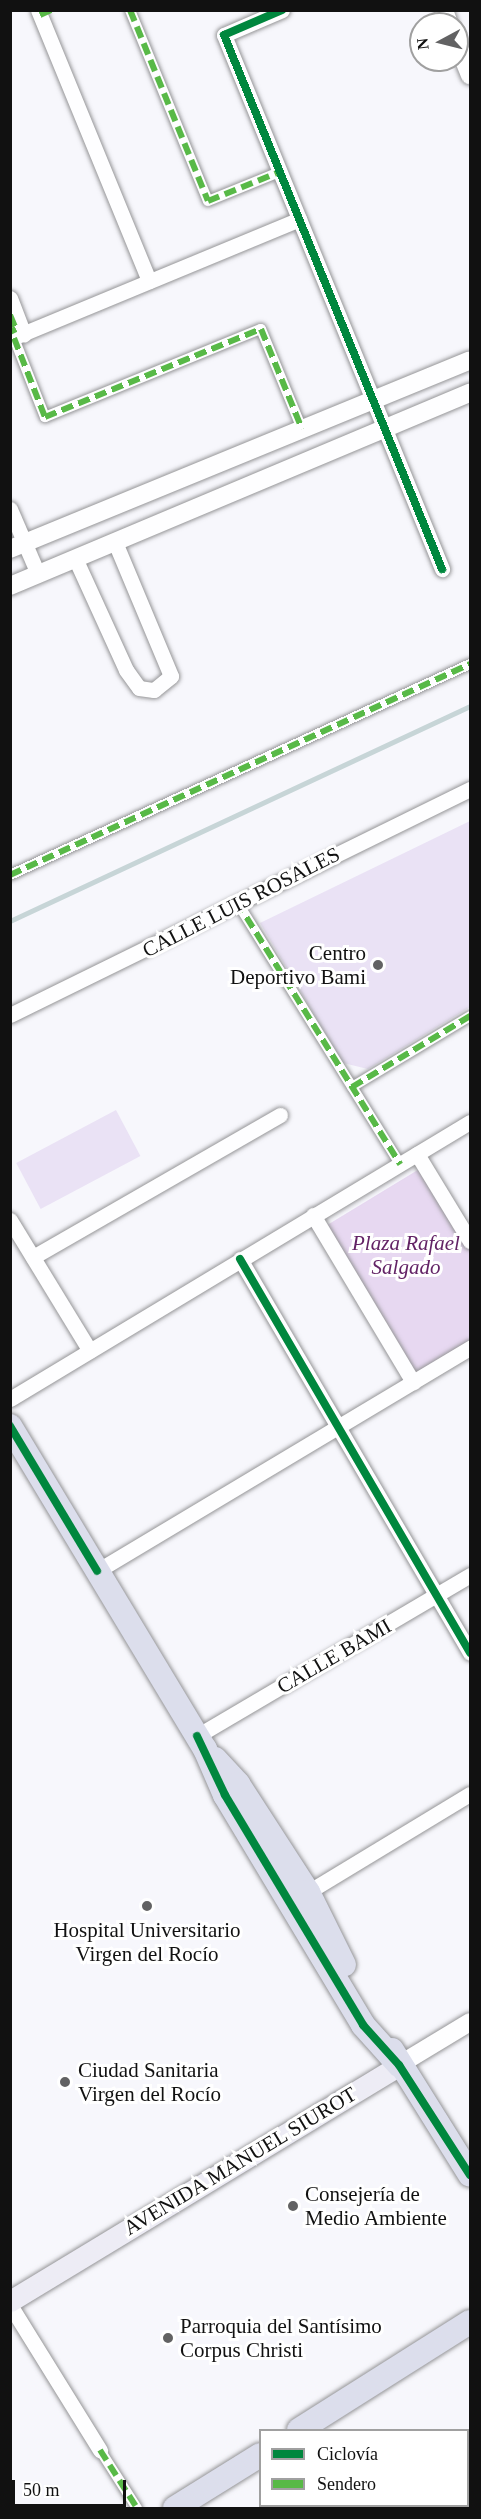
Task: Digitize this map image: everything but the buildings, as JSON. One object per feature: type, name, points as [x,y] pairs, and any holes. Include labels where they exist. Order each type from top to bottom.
[{"type":"main road","points":[[10,1426],[201,1743],[225,1795],[363,2025],[399,2065]]},
{"type":"main road","points":[[201,1743],[238,1784],[308,1892],[399,2065],[471,2175]]},
{"type":"main road","name":"AVENIDA MANUEL SIUROT","points":[[10,2303],[399,2065]]},
{"type":"main road","points":[[301,2429],[471,2322]]},
{"type":"main road","points":[[183,2506],[259,2456]]},
{"type":"street","points":[[130,10],[208,201],[279,172]]},
{"type":"street","points":[[282,10],[224,35],[442,569]]},
{"type":"street","points":[[43,12],[149,281]]},
{"type":"street","points":[[15,336],[298,219]]},
{"type":"street","points":[[10,298],[15,336],[45,417],[261,329],[302,429]]},
{"type":"street","points":[[10,315],[16,330],[15,336]]},
{"type":"street","points":[[18,546],[471,360]]},
{"type":"street","points":[[10,586],[471,393]]},
{"type":"street","points":[[10,508],[18,546],[38,574]]},
{"type":"street","points":[[75,558],[126,670],[139,688],[154,690],[171,676],[115,542]]},
{"type":"street","points":[[10,875],[471,664]]},
{"type":"street","name":"CALLE LUIS ROSALES","points":[[10,1015],[471,789]]},
{"type":"street","points":[[237,902],[400,1164]]},
{"type":"street","points":[[352,1088],[471,1016]]},
{"type":"street","points":[[33,1257],[280,1115]]},
{"type":"street","points":[[10,1399],[471,1122]]},
{"type":"street","points":[[417,1154],[471,1241]]},
{"type":"street","points":[[313,1215],[413,1382]]},
{"type":"street","points":[[10,1220],[90,1351]]},
{"type":"street","points":[[240,1259],[471,1653]]},
{"type":"street","points":[[97,1571],[471,1348]]},
{"type":"street","name":"CALLE BAMI","points":[[201,1743],[471,1575]]},
{"type":"street","points":[[308,1892],[471,1794]]},
{"type":"street","name":"AVENIDA MANUEL SIUROT","points":[[399,2065],[471,2022]]},
{"type":"street","points":[[10,2303],[137,2508]]},
{"type":"green space","name":"Plaza Rafael Salgado","points":[[421,1168],[470,1251],[470,1342],[412,1377],[324,1227]]},
{"type":"shaded area","name":"Centro Deportivo Bami","points":[[470,821],[470,1007],[368,1069],[343,1063],[260,923]]},
{"type":"shaded area","points":[[116,1110],[140,1156],[41,1209],[16,1163]]},
{"type":"railway","points":[[10,921],[470,706]]},
{"type":"marked path","points":[[40,15],[51,10]]},
{"type":"marked path","points":[[130,10],[208,201],[279,172]]},
{"type":"marked path","points":[[10,315],[16,329],[10,332]]},
{"type":"marked path","points":[[14,338],[45,417],[261,329],[302,429]]},
{"type":"marked path","points":[[10,875],[470,664]]},
{"type":"marked path","points":[[237,902],[400,1164]]},
{"type":"marked path","points":[[352,1087],[470,1016]]},
{"type":"marked path","points":[[100,2450],[137,2508]]},
{"type":"cycle path","points":[[282,10],[224,35],[442,569]]},
{"type":"cycle path","points":[[240,1259],[470,1653]]},
{"type":"cycle path","points":[[10,1426],[97,1571]]},
{"type":"cycle path","points":[[197,1736],[225,1795],[363,2025],[399,2065],[470,2175]]},
{"type":"place","name":"Centro Deportivo Bami","points":[[378,965]]},
{"type":"place","name":"Hospital Universitario Virgen del Rocío","points":[[147,1906]]},
{"type":"place","name":"Ciudad Sanitaria Virgen del Rocío","points":[[65,2082]]},
{"type":"place","name":"Consejería de Medio Ambiente","points":[[293,2206]]},
{"type":"place","name":"Parroquia del Santísimo Corpus Christi","points":[[168,2338]]}]
